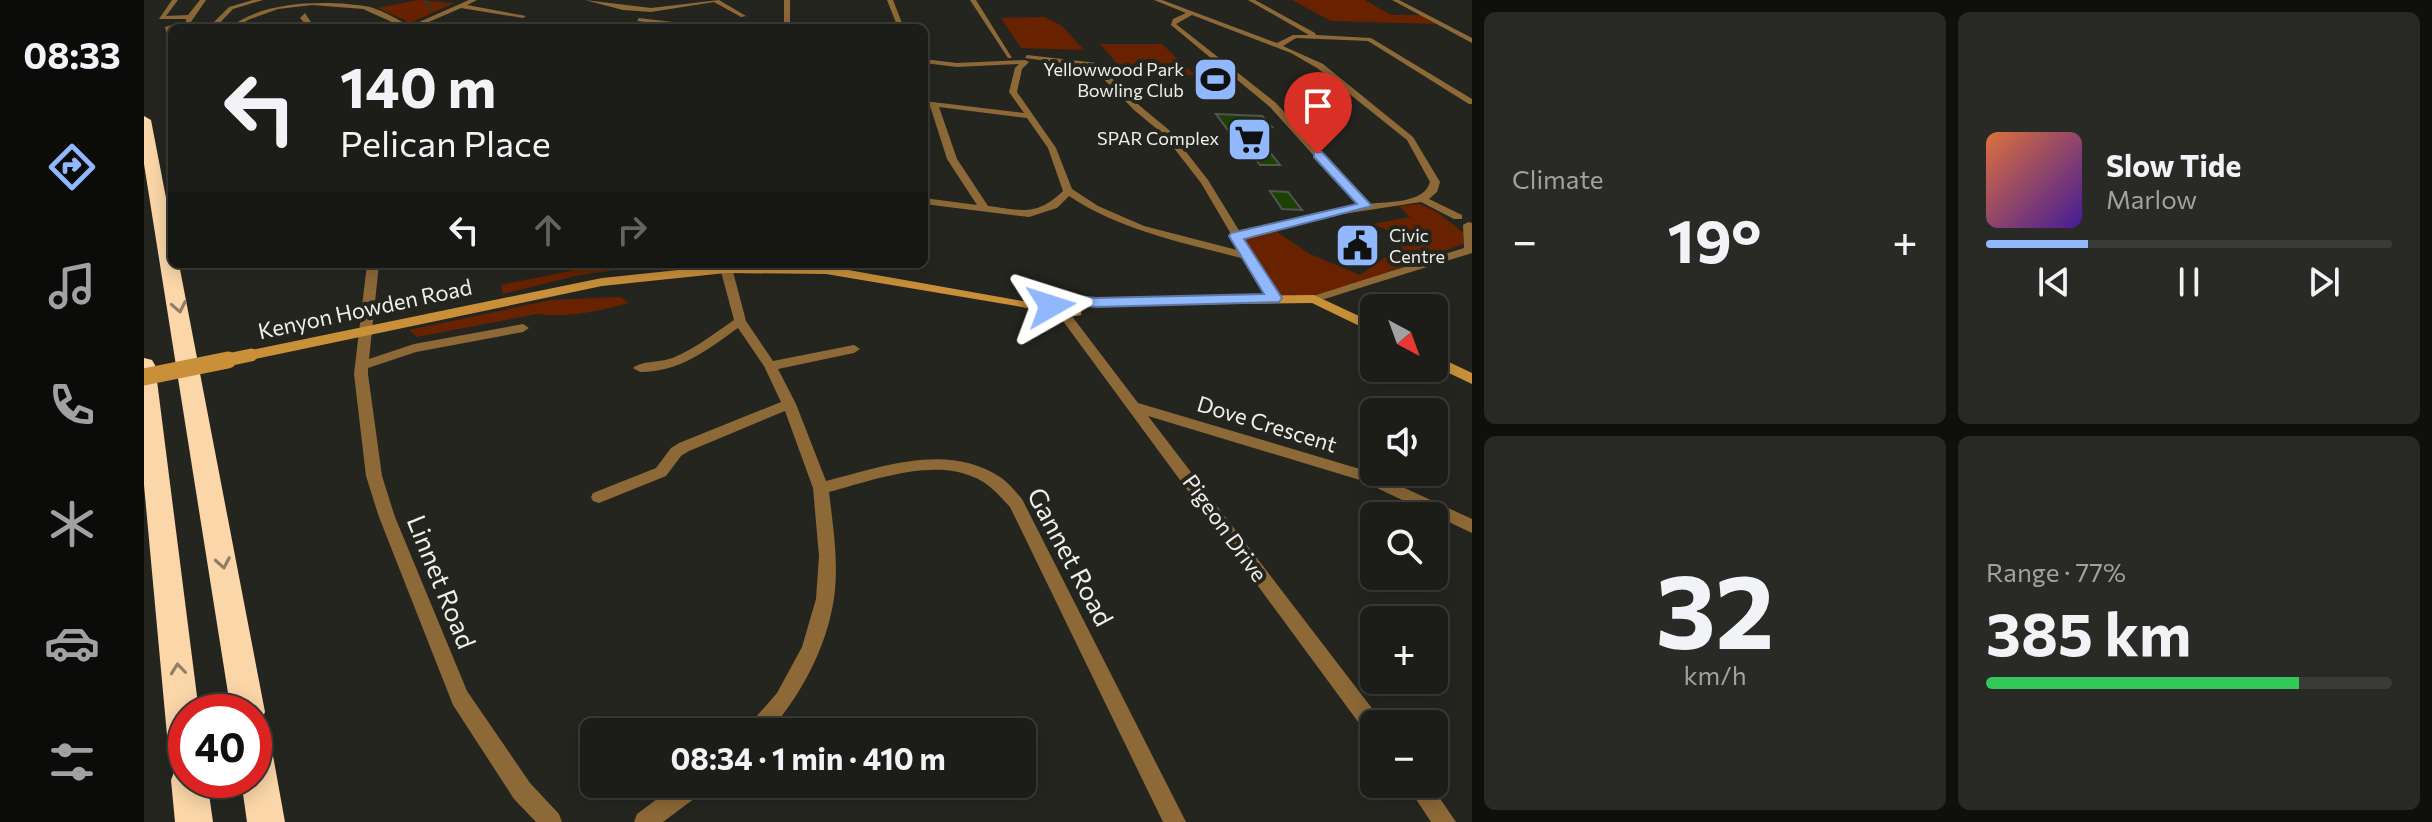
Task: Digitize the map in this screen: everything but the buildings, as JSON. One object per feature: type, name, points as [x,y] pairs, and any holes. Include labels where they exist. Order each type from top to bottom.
[{"type":"highway","points":[[144,120],[168,249]]},
{"type":"highway","points":[[172,268],[245,694]]},
{"type":"highway","points":[[144,365],[180,694]]},
{"type":"highway","points":[[191,798],[194,822]]},
{"type":"highway","points":[[262,798],[266,822]]},
{"type":"street","points":[[175,0],[161,18],[189,20],[192,24]]},
{"type":"street","points":[[177,24],[189,20],[203,0]]},
{"type":"street","points":[[215,24],[240,0]]},
{"type":"street","points":[[231,8],[260,0]]},
{"type":"street","points":[[237,24],[255,10],[284,1],[312,0],[356,5],[401,24]]},
{"type":"street","points":[[419,24],[474,0]]},
{"type":"street","points":[[588,0],[630,11],[648,12],[715,0],[743,16]]},
{"type":"street","points":[[787,0],[787,24]]},
{"type":"street","points":[[890,0],[899,24]]},
{"type":"street","points":[[973,0],[1005,49],[1019,60]]},
{"type":"street","points":[[1157,0],[1320,66],[1410,139],[1435,182],[1432,192],[1422,199],[1365,206],[1236,236]]},
{"type":"street","points":[[1251,0],[1317,36]]},
{"type":"street","points":[[1395,0],[1472,41]]},
{"type":"street","points":[[460,6],[523,16]]},
{"type":"street","points":[[1192,13],[1175,20],[1173,24],[1273,105],[1365,206]]},
{"type":"street","points":[[305,15],[303,18],[308,24]]},
{"type":"street","points":[[627,19],[671,24]]},
{"type":"street","points":[[1277,46],[1303,31]]},
{"type":"street","points":[[1295,36],[1360,37],[1374,41],[1472,102]]},
{"type":"street","points":[[928,61],[957,65],[1042,59],[1077,60],[1094,65],[1187,156],[1274,298]]},
{"type":"street","points":[[1019,60],[1013,92],[1052,148],[1068,191],[1094,208],[1140,228],[1250,257]]},
{"type":"street","points":[[986,210],[952,159],[929,104],[1028,116]]},
{"type":"street","points":[[928,202],[1037,213],[1053,206],[1068,191]]},
{"type":"street","points":[[1067,312],[1096,303],[1314,299],[1471,250],[1469,221],[1422,199]]},
{"type":"street","name":"Linnet Road","points":[[376,268],[362,366],[363,399],[374,476],[387,517],[460,698],[522,791],[551,822]]},
{"type":"street","name":"Kenyon Howden Road","points":[[144,377],[602,282],[718,268]]},
{"type":"street","points":[[726,268],[740,321],[770,366],[789,404],[821,488],[827,556],[825,599],[811,649],[784,700],[768,718]]},
{"type":"street","name":"Kenyon Howden Road","points":[[759,268],[826,270],[1067,312]]},
{"type":"street","points":[[1314,299],[1360,322]]},
{"type":"street","name":"Pigeon Drive","points":[[1067,312],[1361,710]]},
{"type":"street","points":[[640,368],[672,365],[740,321]]},
{"type":"street","points":[[362,366],[414,348],[523,328]]},
{"type":"street","points":[[770,366],[854,349]]},
{"type":"street","points":[[1448,367],[1472,379]]},
{"type":"street","points":[[599,497],[654,476],[684,447],[789,404]]},
{"type":"street","name":"Dove Crescent","points":[[1136,407],[1365,476],[1472,526]]},
{"type":"street","name":"Gannet Road","points":[[821,488],[935,462],[970,468],[1006,490],[1016,503],[1175,822]]},
{"type":"street","points":[[645,822],[677,798]]},
{"type":"street","points":[[1427,798],[1445,822]]},
{"type":"shaded area","points":[[418,0],[454,3],[410,23],[378,8]]},
{"type":"shaded area","points":[[1292,0],[1365,0],[1391,15],[1421,15],[1437,24],[1331,21]]},
{"type":"shaded area","points":[[1045,17],[1062,26],[1084,50],[1021,48],[1001,18]]},
{"type":"shaded area","points":[[1100,44],[1162,44],[1195,75],[1127,75]]},
{"type":"shaded area","points":[[1419,204],[1437,212],[1464,233],[1463,244],[1319,298],[1279,297],[1241,235],[1274,230],[1310,254],[1360,275],[1410,240],[1373,224],[1410,217],[1399,206]]},
{"type":"shaded area","points":[[584,268],[631,268],[580,275],[503,294],[501,285]]},
{"type":"shaded area","points":[[620,297],[629,303],[572,314],[537,314],[417,337],[409,330],[551,300]]},
{"type":"waterway","points":[[426,0],[430,9]]},
{"type":"place","name":"Yellowwood Park Bowling Club","points":[[1215,80]]},
{"type":"place","name":"SPAR Complex","points":[[1250,139]]},
{"type":"place","name":"Civic Centre","points":[[1358,246]]},
{"type":"route","points":[[1051,306],[1052,301],[1059,299],[1096,303],[1274,298],[1236,236],[1365,206],[1318,154]]}]
